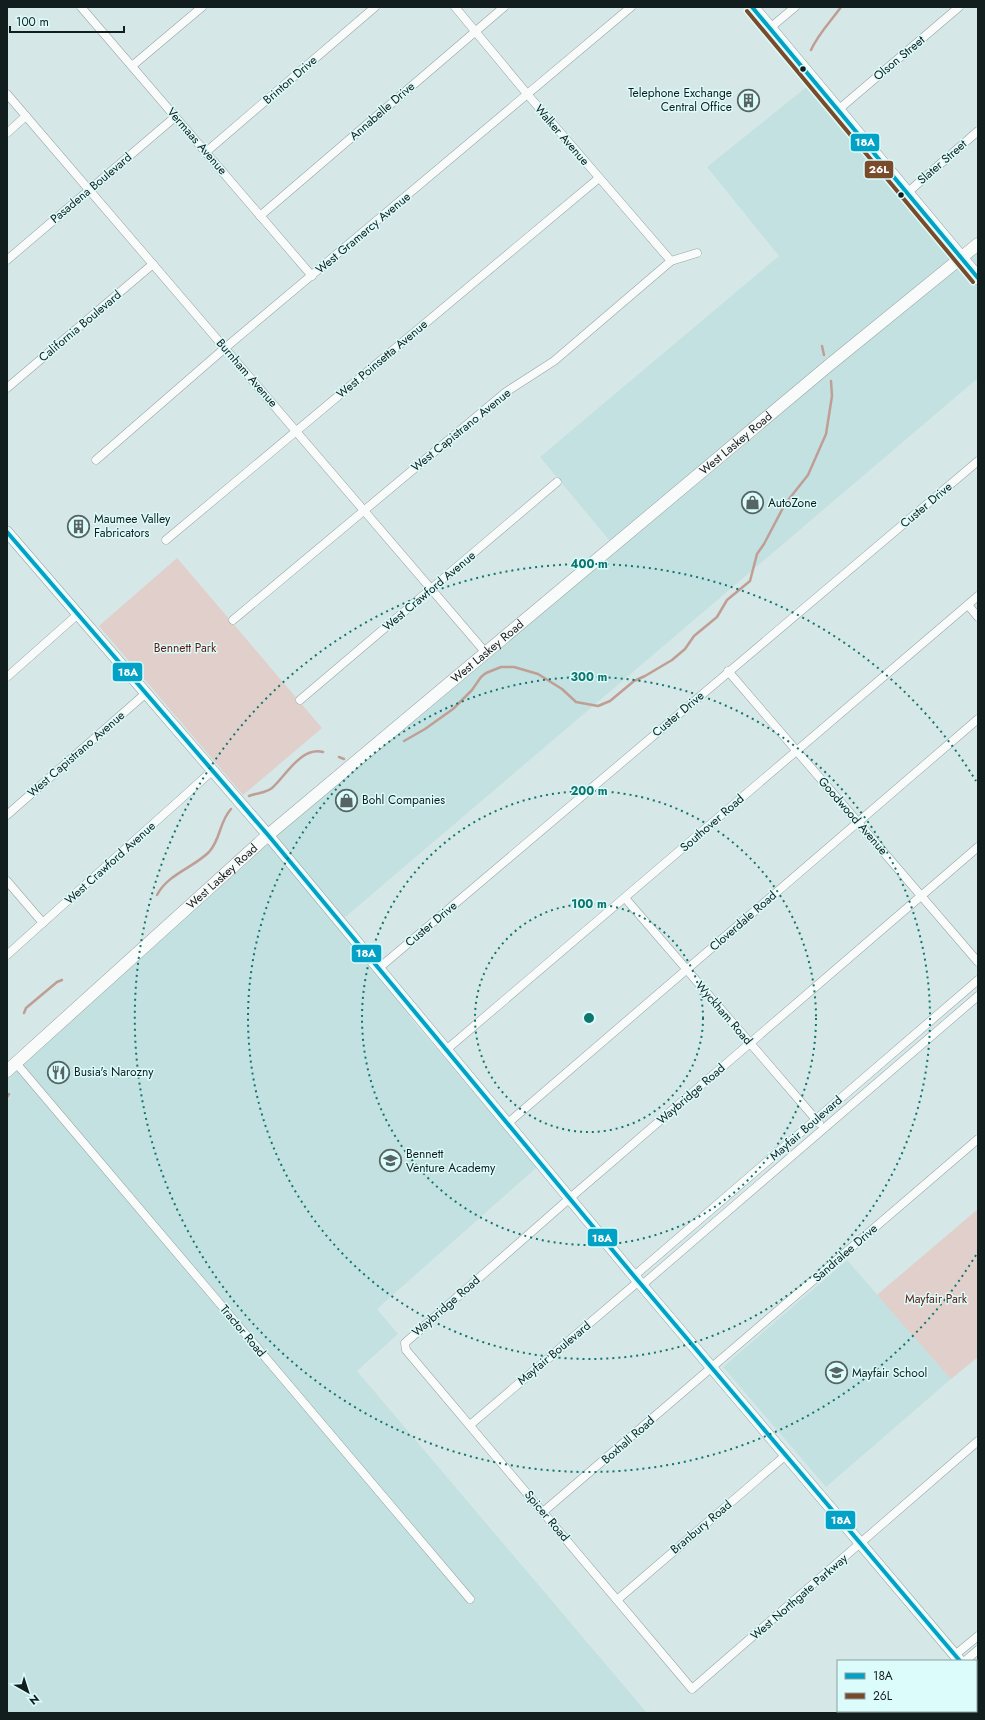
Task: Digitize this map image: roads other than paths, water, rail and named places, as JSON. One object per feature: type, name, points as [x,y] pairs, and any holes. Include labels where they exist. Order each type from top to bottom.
[{"type":"main road","points":[[752,7],[978,278]]},
{"type":"main road","name":"West Laskey Road","points":[[11,1067],[268,836],[822,371],[978,244]]},
{"type":"street","name":"Vermaas Avenue","points":[[82,7],[312,276]]},
{"type":"street","points":[[132,66],[202,7]]},
{"type":"street","name":"Brinton Drive","points":[[206,152],[375,7]]},
{"type":"street","name":"Walker Avenue","points":[[455,7],[598,178],[671,261]]},
{"type":"street","name":"Annabelle Drive","points":[[260,216],[504,7]]},
{"type":"street","name":"West Gramercy Avenue","points":[[96,460],[225,348],[631,7]]},
{"type":"street","points":[[770,28],[795,7]]},
{"type":"street","name":"Olson Street","points":[[838,110],[959,7]]},
{"type":"street","name":"Burnham Avenue","points":[[7,94],[486,653]]},
{"type":"street","points":[[7,133],[26,116]]},
{"type":"street","name":"Pasadena Boulevard","points":[[7,260],[175,117]]},
{"type":"street","name":"Slater Street","points":[[907,192],[978,132]]},
{"type":"street","name":"West Poinsetta Avenue","points":[[166,540],[598,178]]},
{"type":"street","name":"West Capistrano Avenue","points":[[233,620],[506,392],[554,361],[671,261],[697,253]]},
{"type":"street","name":"California Boulevard","points":[[7,388],[153,264]]},
{"type":"street","name":"Custer Drive","points":[[378,968],[978,461]]},
{"type":"street","name":"West Crawford Avenue","points":[[300,700],[557,482]]},
{"type":"street","points":[[8,535],[268,836],[638,1281],[958,1659]]},
{"type":"street","name":"Southover Road","points":[[446,1050],[978,596]]},
{"type":"street","points":[[968,605],[978,617]]},
{"type":"street","points":[[7,677],[77,615]]},
{"type":"street","name":"Goodwood Avenue","points":[[728,671],[978,962]]},
{"type":"street","name":"West Capistrano Avenue","points":[[7,815],[145,694]]},
{"type":"street","name":"Cloverdale Road","points":[[508,1123],[978,720]]},
{"type":"street","name":"West Crawford Avenue","points":[[7,955],[212,771]]},
{"type":"street","name":"Waybridge Road","points":[[405,1343],[570,1198],[978,847]]},
{"type":"street","points":[[7,881],[43,923]]},
{"type":"street","name":"Wyckham Road","points":[[625,898],[824,1129]]},
{"type":"street","name":"Mayfair Boulevard","points":[[638,1281],[816,1120],[978,980]]},
{"type":"street","name":"Mayfair Boulevard","points":[[470,1425],[638,1281],[824,1129],[978,996]]},
{"type":"street","name":"Tractor Road","points":[[11,1067],[470,1599]]},
{"type":"street","name":"Sandralee Drive","points":[[712,1368],[978,1139]]},
{"type":"street","name":"Spicer Road","points":[[405,1343],[406,1350],[692,1689]]},
{"type":"street","name":"Boxhall Road","points":[[543,1512],[712,1368]]},
{"type":"street","name":"West Northgate Parkway","points":[[692,1689],[978,1441]]},
{"type":"street","name":"Branbury Road","points":[[616,1600],[786,1455]]},
{"type":"street","points":[[958,1659],[978,1636]]},
{"type":"street","points":[[958,1659],[978,1650]]},
{"type":"waterway","points":[[811,50],[821,33],[841,7]]},
{"type":"waterway","points":[[822,346],[824,355]]},
{"type":"waterway","points":[[404,741],[425,729],[453,709],[486,673],[501,667],[514,667],[538,674],[562,689],[576,702],[598,706],[610,701],[634,681],[672,660],[685,649],[694,636],[717,617],[727,600],[750,581],[757,554],[764,544],[785,504],[808,475],[826,434],[832,396],[831,381]]},
{"type":"waterway","points":[[249,796],[272,788],[301,758],[315,751],[323,752]]},
{"type":"waterway","points":[[339,757],[344,759]]},
{"type":"waterway","points":[[157,895],[174,876],[203,858],[209,852],[216,842],[224,819],[231,809]]},
{"type":"waterway","points":[[24,1013],[26,1008],[57,982],[62,980]]},
{"type":"place","name":"Telephone Exchange Central Office","points":[[748,100]]},
{"type":"place","name":"AutoZone","points":[[753,503]]},
{"type":"place","name":"Maumee Valley Fabricators","points":[[79,526]]},
{"type":"place","name":"Bohl Companies","points":[[347,800]]},
{"type":"place","name":"Busia's Narozny","points":[[58,1072]]},
{"type":"place","name":"Bennett Venture Academy","points":[[391,1161]]},
{"type":"place","name":"Mayfair School","points":[[837,1373]]},
{"type":"park label","name":"Bennett Park","points":[[185,648]]},
{"type":"park label","name":"Mayfair Park","points":[[936,1299]]}]
